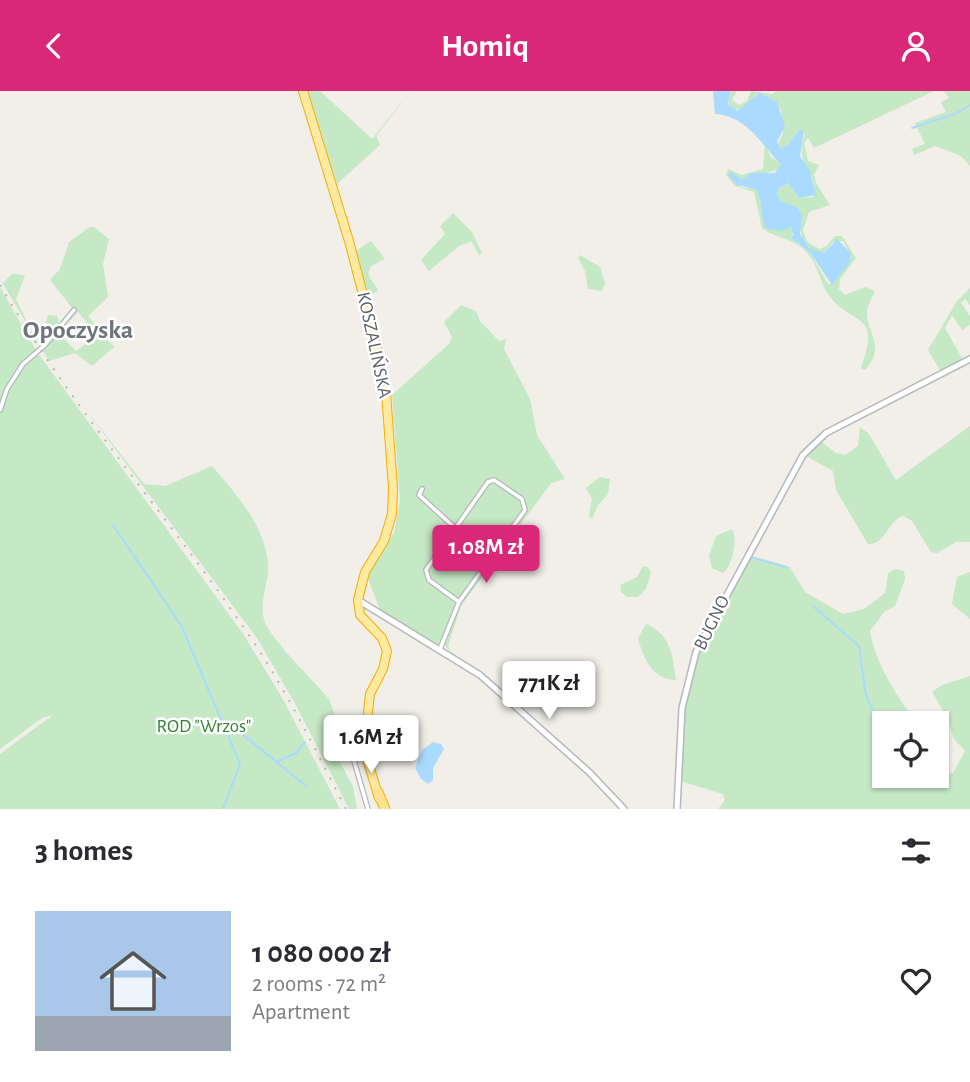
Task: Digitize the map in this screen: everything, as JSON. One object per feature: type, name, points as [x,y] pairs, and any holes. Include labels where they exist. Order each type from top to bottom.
[{"type":"highway","name":"KOSZALIŃSKA","points":[[303,91],[349,241],[385,379],[393,505],[388,531],[365,572],[358,600]]},
{"type":"highway","points":[[358,600],[360,615],[382,638],[387,651],[383,669],[370,694],[366,730],[368,762],[383,809]]},
{"type":"street","points":[[0,410],[7,389],[23,364],[45,345],[74,310]]},
{"type":"street","name":"BUGNO","points":[[677,809],[682,708],[696,652],[803,455],[827,433],[970,359]]},
{"type":"street","points":[[440,649],[459,602],[523,514],[525,506],[522,499],[492,480],[428,566],[426,574],[429,580],[459,602]]},
{"type":"street","points":[[422,489],[419,495],[455,528]]},
{"type":"street","points":[[358,600],[488,681],[594,777],[624,809]]},
{"type":"street","points":[[351,747],[368,809]]},
{"type":"green space","points":[[308,91],[320,91],[372,139],[411,91],[376,136],[380,145],[337,184]]},
{"type":"green space","points":[[730,91],[737,91],[732,100],[739,105],[747,101],[751,91],[772,94],[777,91],[934,91],[814,148],[808,138],[804,143],[808,161],[819,165],[814,175],[816,183],[830,205],[809,212],[803,230],[807,242],[819,249],[827,246],[835,236],[842,236],[856,258],[840,279],[839,289],[845,295],[865,287],[875,291],[867,312],[874,339],[874,354],[865,370],[861,368],[867,349],[866,328],[837,305],[828,294],[806,252],[796,244],[762,228],[754,192],[735,186],[726,175],[728,169],[742,175],[763,169],[765,143],[770,156],[781,165],[780,169],[742,180],[729,173],[740,187],[755,189],[761,198],[762,219],[775,230],[790,227],[793,231],[791,238],[809,251],[828,284],[834,283],[850,260],[843,241],[833,242],[824,253],[810,248],[802,237],[798,208],[781,201],[777,195],[778,189],[789,183],[799,198],[813,197],[813,180],[802,155],[805,133],[799,130],[788,145],[780,149],[777,146],[783,133],[781,109],[763,94],[757,95],[741,109],[734,110],[727,101]]},
{"type":"green space","points":[[944,91],[970,91],[970,166],[961,156],[935,146],[914,155],[912,149],[925,144],[915,123],[946,112],[941,102],[949,98]]},
{"type":"green space","points":[[453,213],[472,232],[482,253],[479,255],[471,241],[459,246],[429,271],[421,260],[445,234],[440,226]]},
{"type":"green space","points":[[94,227],[109,239],[103,264],[108,297],[88,316],[114,347],[92,366],[75,353],[49,361],[37,341],[41,342],[48,315],[57,316],[60,325],[73,309],[50,280],[60,269],[69,242]],"holes":[[[78,312],[98,335],[76,351],[58,333]]]},
{"type":"green space","points":[[371,241],[385,259],[371,266],[368,274],[378,290],[369,297],[356,251]]},
{"type":"green space","points":[[580,255],[600,267],[605,283],[602,291],[588,289],[585,271],[578,258]]},
{"type":"green space","points":[[12,274],[25,275],[16,299],[32,332],[0,279],[3,283]]},
{"type":"green space","name":"ROD \"Wrzos\"","points":[[0,287],[37,352],[244,635],[285,703],[340,809],[0,809],[0,754],[53,715],[42,718],[0,749]]},
{"type":"green space","points":[[970,288],[970,305],[965,299],[961,303],[970,316],[970,325],[962,330],[952,315],[945,328],[963,360],[941,372],[928,350],[957,301]]},
{"type":"green space","points":[[461,305],[476,311],[480,321],[499,341],[506,339],[504,349],[530,399],[537,435],[565,479],[551,483],[461,606],[448,646],[451,652],[441,642],[437,644],[380,610],[367,576],[394,532],[400,500],[392,395],[450,343],[452,337],[444,322]]},
{"type":"green space","points":[[82,405],[144,484],[165,486],[212,466],[247,510],[261,535],[268,563],[263,605],[265,621],[283,648],[329,699],[345,744],[341,747],[339,761],[353,786],[357,809],[349,809],[297,707],[257,638]]},
{"type":"green space","points":[[970,426],[970,542],[956,542],[937,553],[931,552],[912,521],[903,516],[893,523],[879,541],[868,544],[836,490],[833,471],[804,455],[819,440],[836,453],[845,455],[858,446],[860,427],[869,434],[896,480]]},
{"type":"green space","points":[[600,477],[610,479],[608,494],[598,505],[592,519],[589,516],[592,499],[586,488]]},
{"type":"green space","points":[[732,529],[733,553],[723,573],[712,568],[709,556],[716,536]]},
{"type":"green space","points":[[749,555],[790,567],[805,592],[843,614],[864,609],[885,593],[888,573],[896,569],[904,571],[905,579],[895,606],[885,611],[870,631],[882,668],[908,711],[872,711],[872,788],[949,788],[949,773],[953,773],[965,751],[954,739],[949,723],[949,711],[943,711],[932,692],[942,685],[970,676],[970,809],[718,809],[725,800],[723,794],[680,781],[684,708],[697,653]]},
{"type":"green space","points":[[643,566],[648,567],[651,573],[646,589],[638,597],[627,597],[621,592],[620,585],[637,577]]},
{"type":"green space","points":[[970,572],[970,619],[952,604],[957,577]]},
{"type":"green space","points":[[646,624],[666,640],[672,655],[676,680],[655,672],[646,660],[638,638]]},
{"type":"water","points":[[713,91],[730,91],[728,104],[737,111],[760,93],[777,102],[785,126],[777,142],[780,149],[788,145],[799,130],[804,131],[800,156],[810,171],[816,195],[799,198],[788,183],[778,189],[777,195],[781,201],[798,208],[802,216],[800,234],[809,248],[824,253],[837,239],[850,252],[850,262],[832,285],[809,251],[791,238],[791,227],[781,231],[766,228],[760,198],[755,189],[737,185],[728,175],[731,172],[742,180],[751,173],[775,173],[781,165],[745,126],[726,116],[715,114]]},
{"type":"water","points":[[433,742],[441,744],[444,749],[433,768],[433,780],[428,784],[421,779],[415,768],[422,750]]},
{"type":"waterway","points":[[912,128],[955,114],[970,105]]},
{"type":"waterway","points":[[113,525],[181,625],[240,764],[223,809]]},
{"type":"waterway","points":[[750,557],[786,567]]},
{"type":"waterway","points":[[813,606],[859,646],[866,695],[873,711]]},
{"type":"waterway","points":[[222,722],[226,721],[306,786]]},
{"type":"waterway","points":[[276,762],[296,753],[305,742]]},
{"type":"railway","points":[[0,285],[57,374],[259,650],[346,809]]},
{"type":"district","name":"Opoczyska","points":[[78,330]]}]
